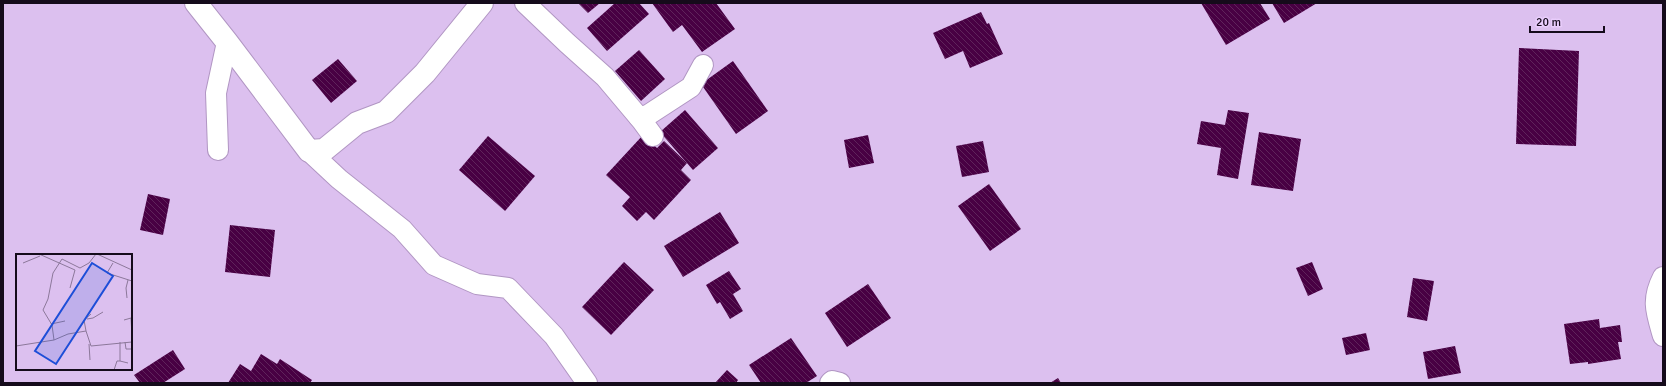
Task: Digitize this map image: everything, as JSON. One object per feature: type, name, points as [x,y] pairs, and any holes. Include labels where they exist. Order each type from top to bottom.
[{"type":"street","points":[[196,3],[309,151],[338,179],[402,229],[434,265],[477,284],[508,288],[554,336],[587,383]]},
{"type":"street","points":[[309,151],[324,150],[357,123],[386,112],[425,73],[482,3]]},
{"type":"street","points":[[525,3],[605,77],[653,136]]},
{"type":"street","points":[[218,150],[216,93],[227,42]]},
{"type":"street","points":[[639,117],[648,114],[691,87],[703,65]]},
{"type":"street","points":[[1663,277],[1656,290],[1656,309],[1663,336]]},
{"type":"street","points":[[830,383],[832,381],[840,383]]},
{"type":"building","points":[[578,3],[600,3],[588,13]]},
{"type":"building","points":[[615,3],[639,3],[649,14],[607,51],[587,28]]},
{"type":"building","points":[[652,3],[716,3],[735,29],[702,52],[682,25],[673,32]]},
{"type":"building","points":[[1201,3],[1260,3],[1270,19],[1226,45]]},
{"type":"building","points":[[1272,3],[1317,3],[1284,23]]},
{"type":"building","points":[[981,12],[987,24],[989,23],[1003,54],[970,68],[963,51],[945,59],[933,33]]},
{"type":"building","points":[[1519,48],[1579,51],[1576,146],[1516,144]]},
{"type":"building","points":[[639,50],[665,79],[641,101],[615,71]]},
{"type":"building","points":[[338,59],[357,81],[331,103],[312,80]]},
{"type":"building","points":[[733,61],[768,111],[736,134],[701,84]]},
{"type":"building","points":[[685,110],[718,148],[693,170],[660,132]]},
{"type":"building","points":[[1228,110],[1249,113],[1238,179],[1217,175],[1221,148],[1197,144],[1201,121],[1225,125]]},
{"type":"building","points":[[1259,132],[1301,139],[1293,191],[1251,185]]},
{"type":"building","points":[[643,135],[657,148],[664,141],[687,163],[681,170],[691,180],[654,220],[646,212],[637,221],[622,206],[630,197],[606,175]]},
{"type":"building","points":[[868,135],[874,163],[849,168],[844,140]]},
{"type":"building","points":[[488,136],[535,176],[505,211],[459,170]]},
{"type":"building","points":[[983,141],[989,172],[962,177],[956,146]]},
{"type":"building","points":[[989,184],[1021,229],[990,251],[958,206]]},
{"type":"building","points":[[148,194],[170,199],[163,235],[140,230]]},
{"type":"building","points":[[720,212],[739,243],[683,277],[664,246]]},
{"type":"building","points":[[230,225],[275,230],[270,277],[225,272]]},
{"type":"building","points":[[624,262],[654,290],[611,335],[582,307]]},
{"type":"building","points":[[1312,262],[1323,289],[1308,296],[1296,268]]},
{"type":"building","points":[[729,271],[741,289],[733,294],[743,311],[730,319],[720,302],[717,304],[706,285]]},
{"type":"building","points":[[1413,278],[1434,281],[1427,321],[1407,317]]},
{"type":"building","points":[[868,284],[891,318],[847,347],[825,313]]},
{"type":"building","points":[[1599,319],[1600,328],[1620,325],[1622,342],[1618,342],[1621,359],[1588,364],[1588,362],[1570,364],[1564,324]]},
{"type":"building","points":[[1366,333],[1370,350],[1346,355],[1342,338]]},
{"type":"building","points":[[791,338],[817,376],[806,383],[761,383],[749,365]]},
{"type":"building","points":[[1455,346],[1461,373],[1428,379],[1423,352]]},
{"type":"building","points":[[173,350],[185,369],[163,383],[140,383],[134,375]]},
{"type":"building","points":[[261,354],[277,364],[280,359],[312,380],[310,383],[228,383],[240,364],[251,371]]},
{"type":"building","points":[[727,370],[738,380],[736,383],[715,383]]},
{"type":"building","points":[[1058,378],[1061,383],[1050,383]]}]
